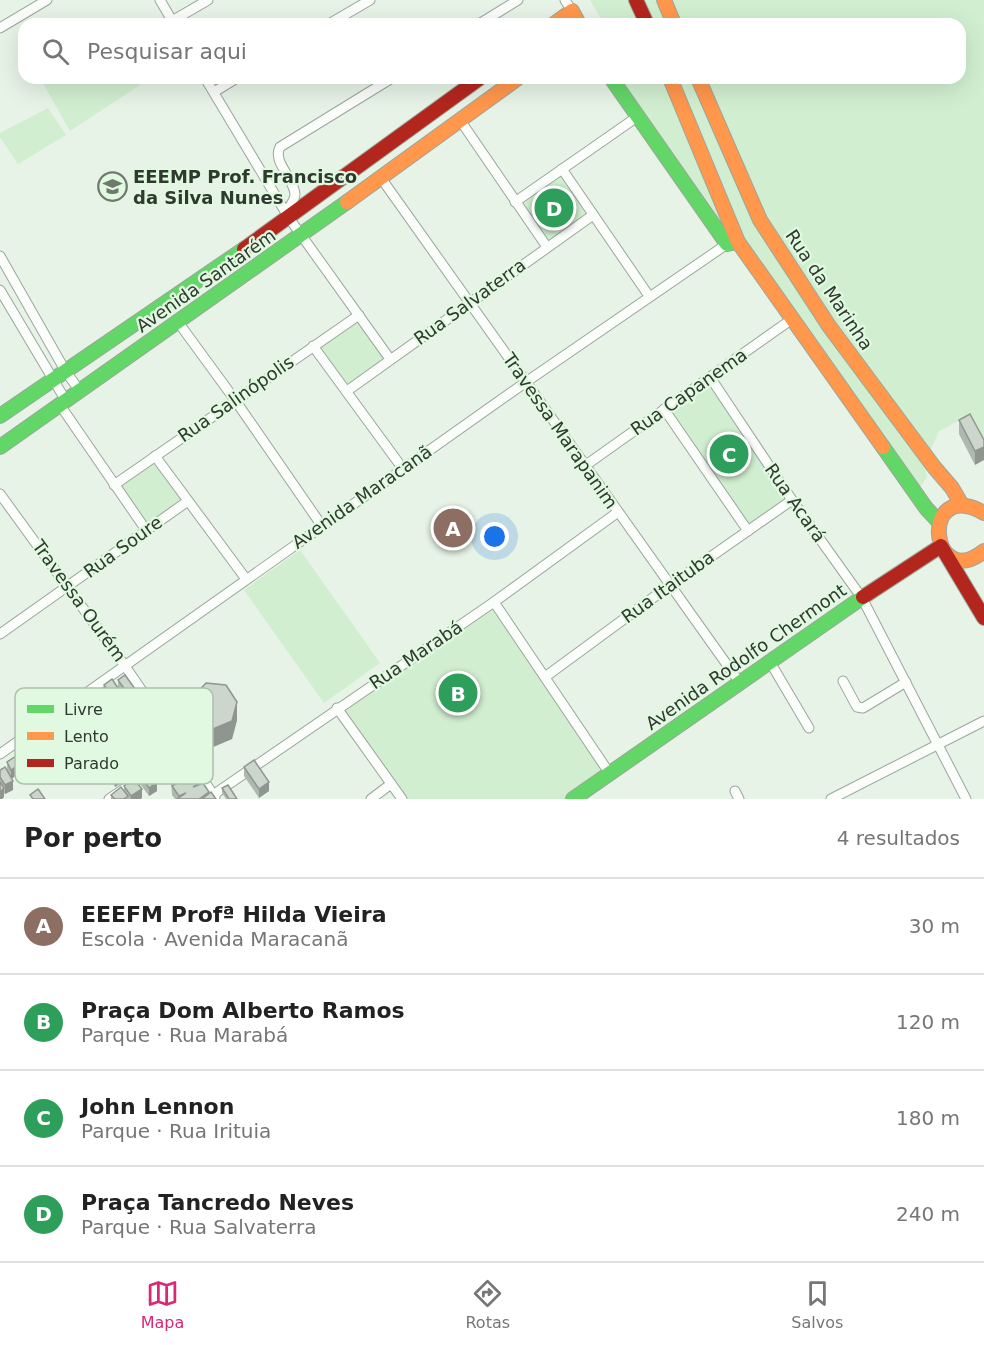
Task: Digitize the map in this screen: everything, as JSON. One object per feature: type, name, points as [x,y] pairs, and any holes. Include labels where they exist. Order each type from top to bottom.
[{"type":"main road","points":[[636,0],[644,18]]},
{"type":"main road","points":[[664,0],[672,18]]},
{"type":"main road","points":[[559,18],[568,6]]},
{"type":"main road","name":"Avenida Santarém","points":[[0,416],[66,372],[472,84]]},
{"type":"main road","name":"Avenida Santarém","points":[[0,447],[302,235],[510,84]]},
{"type":"main road","points":[[615,84],[637,117],[792,319],[926,508],[939,522]]},
{"type":"main road","points":[[672,84],[732,243]]},
{"type":"main road","name":"Rua da Marinha","points":[[701,84],[760,220],[829,326],[952,488],[962,505]]},
{"type":"main road","points":[[984,513],[974,506],[962,505],[945,512],[939,522],[937,534],[941,546],[984,618]]},
{"type":"main road","points":[[941,546],[949,555],[960,559],[973,558],[984,551]]},
{"type":"main road","name":"Avenida Rodolfo Chermont","points":[[573,799],[862,598],[941,546]]},
{"type":"street","points":[[0,28],[45,0]]},
{"type":"street","points":[[160,0],[170,18]]},
{"type":"street","points":[[181,18],[208,0]]},
{"type":"street","points":[[339,18],[370,0]]},
{"type":"street","points":[[489,18],[518,0]]},
{"type":"street","points":[[209,84],[287,215],[390,359]]},
{"type":"street","points":[[214,92],[227,84]]},
{"type":"street","points":[[287,215],[295,194],[278,156],[280,147],[382,84]]},
{"type":"street","points":[[515,202],[637,117]]},
{"type":"street","points":[[460,120],[547,248]]},
{"type":"street","points":[[562,169],[649,296]]},
{"type":"street","name":"Travessa Marapanim","points":[[381,178],[740,683]]},
{"type":"street","name":"Rua Salvaterra","points":[[347,391],[594,215]]},
{"type":"street","name":"Avenida Maracanã","points":[[94,688],[649,296],[732,243]]},
{"type":"street","points":[[0,256],[66,372],[80,391]]},
{"type":"street","points":[[0,290],[53,380],[63,403],[114,485],[146,530]]},
{"type":"street","points":[[0,311],[9,306]]},
{"type":"street","name":"Rua Salinópolis","points":[[114,485],[359,315]]},
{"type":"street","name":"Rua Capanema","points":[[586,465],[792,319]]},
{"type":"street","points":[[178,322],[235,399],[322,526]]},
{"type":"street","points":[[313,346],[403,469]]},
{"type":"street","name":"Rua Acará","points":[[710,377],[792,500],[862,598],[966,799]]},
{"type":"street","points":[[664,409],[748,531]]},
{"type":"street","points":[[155,456],[246,579]]},
{"type":"street","name":"Travessa Ourém","points":[[0,494],[140,688]]},
{"type":"street","name":"Rua Itaituba","points":[[545,677],[792,500]]},
{"type":"street","name":"Rua Soure","points":[[0,634],[188,501]]},
{"type":"street","name":"Rua Marabá","points":[[215,797],[337,708],[494,602],[618,512]]},
{"type":"street","points":[[494,602],[610,774]]},
{"type":"street","points":[[770,662],[809,728]]},
{"type":"street","points":[[843,681],[859,708],[863,708],[906,682]]},
{"type":"street","points":[[337,708],[402,799]]},
{"type":"street","points":[[831,799],[984,721]]},
{"type":"street","name":"Avenida Maracanã","points":[[0,754],[15,743]]},
{"type":"street","points":[[109,799],[131,784]]},
{"type":"street","name":"Travessa Ourém","points":[[206,784],[215,797]]},
{"type":"street","points":[[371,799],[391,784]]},
{"type":"green space","points":[[590,0],[984,0],[984,447],[967,417],[939,431],[924,465],[927,477],[915,494],[730,241],[622,84],[966,84],[966,18],[600,18]]},
{"type":"green space","points":[[43,84],[139,84],[140,85],[70,131]]},
{"type":"green space","points":[[48,108],[66,135],[18,164],[0,137],[0,133]]},
{"type":"green space","points":[[562,169],[593,215],[547,247],[515,202]]},
{"type":"green space","points":[[359,315],[390,359],[347,391],[313,346]]},
{"type":"green space","points":[[710,377],[792,500],[748,531],[664,409]]},
{"type":"green space","points":[[155,456],[188,501],[146,530],[114,485]]},
{"type":"green space","points":[[300,550],[380,663],[324,703],[244,590]]},
{"type":"green space","points":[[494,602],[610,774],[573,799],[402,799],[337,708]]},
{"type":"building","points":[[970,414],[984,440],[984,447],[975,451],[959,420]]},
{"type":"building","points":[[125,675],[134,688],[124,688],[118,680]]},
{"type":"building","points":[[112,679],[118,688],[106,688],[104,685]]},
{"type":"building","points":[[206,683],[226,685],[237,702],[232,721],[213,729],[213,688],[201,688]]},
{"type":"building","points":[[15,757],[15,767],[11,770],[7,762]]},
{"type":"building","points":[[254,760],[269,782],[259,789],[244,767]]},
{"type":"building","points":[[5,767],[13,781],[5,785],[0,777],[0,770]]},
{"type":"building","points":[[138,784],[142,789],[131,796],[124,786]]},
{"type":"building","points":[[198,784],[193,787],[204,784],[209,792],[199,799],[177,799],[186,793],[179,796],[172,786]]},
{"type":"building","points":[[228,785],[237,799],[229,799],[222,788]]},
{"type":"building","points":[[121,787],[128,796],[124,799],[115,799],[111,795]]},
{"type":"building","points":[[38,789],[45,799],[33,799],[30,795]]},
{"type":"building","points":[[211,792],[216,799],[202,799]]},
{"type":"traffic: fast","points":[[615,84],[727,244],[738,242]]},
{"type":"traffic: fast","points":[[0,447],[347,202]]},
{"type":"traffic: fast","points":[[0,416],[244,249]]},
{"type":"traffic: fast","points":[[883,447],[926,508],[939,522]]},
{"type":"traffic: fast","points":[[573,799],[863,597]]},
{"type":"traffic: slow","points":[[664,0],[672,18]]},
{"type":"traffic: slow","points":[[562,18],[572,11],[576,18]]},
{"type":"traffic: slow","points":[[347,202],[510,84]]},
{"type":"traffic: slow","points":[[672,84],[738,242],[883,447]]},
{"type":"traffic: slow","points":[[701,84],[760,220],[829,326],[952,488],[962,505]]},
{"type":"traffic: slow","points":[[984,513],[963,506],[949,509],[941,520],[939,534],[943,548],[952,558],[966,560],[984,551]]},
{"type":"traffic: jam","points":[[636,0],[644,18]]},
{"type":"traffic: jam","points":[[244,249],[472,84]]},
{"type":"traffic: jam","points":[[863,597],[941,546],[984,618]]},
{"type":"place","name":"EEEMP Prof. Francisco da Silva Nunes","points":[[112,187]]},
{"type":"place","name":"Praça Tancredo Neves","points":[[554,208]]},
{"type":"place","name":"John Lennon","points":[[729,454]]},
{"type":"place","name":"EEEFM Profª Hilda Vieira","points":[[453,528]]},
{"type":"place","name":"Praça Dom Alberto Ramos","points":[[458,693]]}]
